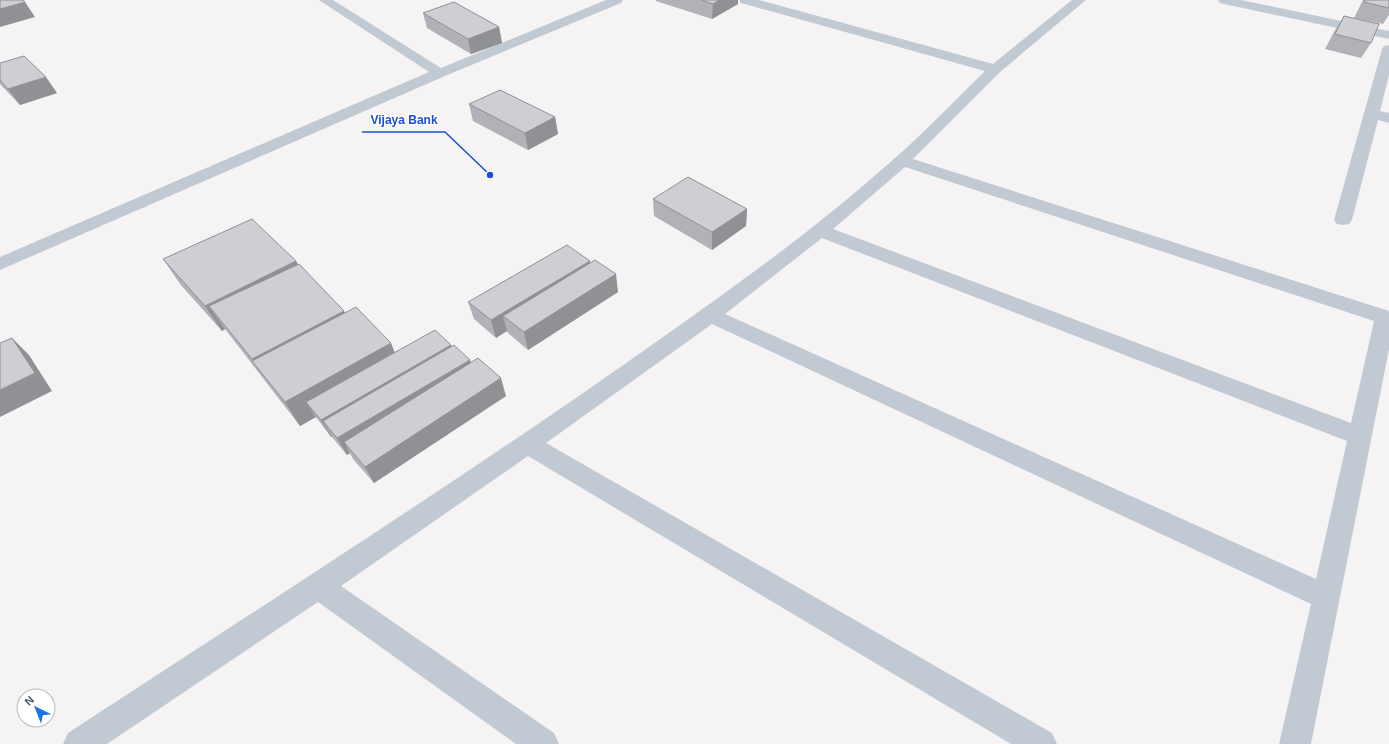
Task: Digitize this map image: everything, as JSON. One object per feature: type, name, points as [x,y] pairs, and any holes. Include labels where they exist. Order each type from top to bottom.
[{"type":"street","points":[[325,0],[440,73]]},
{"type":"street","points":[[0,264],[440,73],[617,0]]},
{"type":"street","points":[[745,0],[995,69]]},
{"type":"street","points":[[79,744],[318,586],[527,444],[710,315],[820,231],[902,161],[995,69],[1080,0]]},
{"type":"street","points":[[1224,0],[1389,35]]},
{"type":"street","points":[[1343,220],[1389,49]]},
{"type":"street","points":[[1372,113],[1389,118]]},
{"type":"street","points":[[902,161],[1385,317],[1295,744]]},
{"type":"street","points":[[820,231],[1360,436]]},
{"type":"street","points":[[710,315],[1326,597]]},
{"type":"street","points":[[527,444],[1041,744]]},
{"type":"street","points":[[318,586],[543,744]]},
{"type":"building","points":[[0,0],[23,0],[25,2],[0,9]]},
{"type":"building","points":[[701,0],[719,0],[713,4]]},
{"type":"building","points":[[1365,0],[1389,0],[1389,8],[1364,2]]},
{"type":"building","points":[[454,2],[499,27],[468,39],[423,13]]},
{"type":"building","points":[[1344,16],[1379,24],[1371,43],[1335,34]]},
{"type":"building","points":[[24,56],[46,77],[8,89],[0,80],[0,63]]},
{"type":"building","points":[[500,90],[555,117],[525,133],[469,104]]},
{"type":"building","points":[[688,177],[747,209],[712,232],[653,199]]},
{"type":"building","points":[[252,219],[296,261],[205,306],[163,259]]},
{"type":"building","points":[[567,245],[590,261],[491,320],[468,302]]},
{"type":"building","points":[[595,260],[616,274],[524,332],[503,316]]},
{"type":"building","points":[[299,264],[344,311],[252,359],[209,306]]},
{"type":"building","points":[[356,307],[391,343],[285,402],[252,361]]},
{"type":"building","points":[[435,330],[451,345],[321,420],[306,402]]},
{"type":"building","points":[[12,338],[35,373],[0,390],[0,343]]},
{"type":"building","points":[[454,345],[470,360],[337,438],[323,421]]},
{"type":"building","points":[[478,358],[501,378],[365,467],[344,442]]},
{"type":"place","name":"Vijaya Bank","points":[[490,175]]}]
